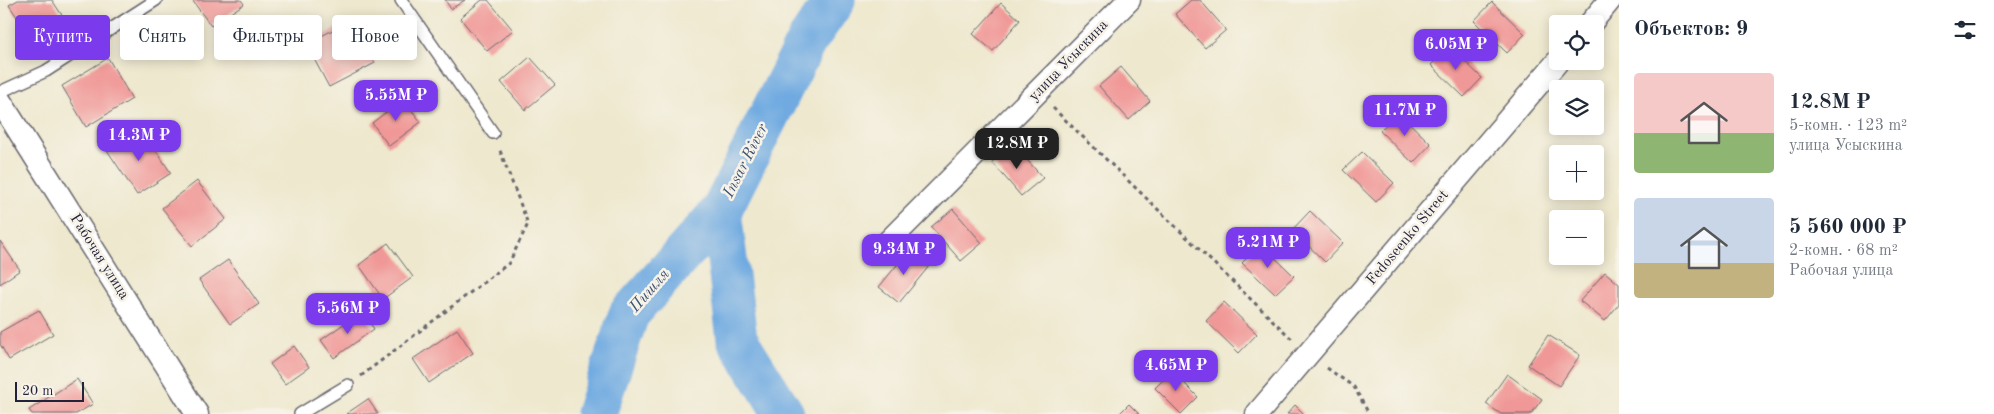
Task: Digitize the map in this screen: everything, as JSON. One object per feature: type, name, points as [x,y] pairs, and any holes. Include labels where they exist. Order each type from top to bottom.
[{"type":"street","name":"улица Усыскина","points":[[881,250],[1038,94],[1129,0]]},
{"type":"street","points":[[1598,15],[1610,0]]},
{"type":"street","name":"Fedoseenko Street","points":[[1258,414],[1550,70]]},
{"type":"street","name":"Рабочая улица","points":[[0,101],[197,414]]},
{"type":"lane","points":[[0,92],[46,71],[156,0]]},
{"type":"lane","points":[[401,0],[493,133]]},
{"type":"lane","points":[[300,414],[348,385]]},
{"type":"path","points":[[1038,94],[1308,355],[1354,387],[1369,414]]},
{"type":"path","points":[[348,385],[509,263],[528,224],[493,133]]},
{"type":"building","points":[[18,0],[52,0],[62,15],[16,15],[9,5]]},
{"type":"building","points":[[192,0],[241,0],[244,4],[228,15],[214,15],[214,24],[211,26]]},
{"type":"building","points":[[445,0],[465,0],[451,9]]},
{"type":"building","points":[[482,0],[488,0],[513,30],[487,51],[460,18]]},
{"type":"building","points":[[1191,0],[1200,0],[1226,30],[1205,48],[1175,14]]},
{"type":"building","points":[[1492,2],[1525,34],[1507,53],[1474,21]]},
{"type":"building","points":[[1001,3],[1020,20],[993,51],[973,34]]},
{"type":"building","points":[[332,30],[332,60],[373,60],[375,63],[329,87],[315,60],[322,60],[322,36]]},
{"type":"building","points":[[1449,46],[1482,78],[1464,97],[1431,65]]},
{"type":"building","points":[[530,57],[555,85],[525,110],[501,82]]},
{"type":"building","points":[[105,60],[109,60],[132,99],[86,127],[62,86]]},
{"type":"building","points":[[1121,67],[1150,101],[1129,120],[1099,86]]},
{"type":"building","points":[[403,99],[421,122],[389,146],[372,123]]},
{"type":"building","points":[[1398,112],[1431,144],[1413,163],[1380,131]]},
{"type":"building","points":[[141,128],[171,173],[137,195],[107,150]]},
{"type":"building","points":[[1013,144],[1043,178],[1021,196],[992,162]]},
{"type":"building","points":[[1362,152],[1394,183],[1376,202],[1343,170]]},
{"type":"building","points":[[197,181],[226,219],[192,246],[162,208]]},
{"type":"building","points":[[953,209],[982,243],[961,261],[931,227]]},
{"type":"building","points":[[1310,211],[1343,243],[1325,262],[1292,230]]},
{"type":"building","points":[[0,241],[20,270],[0,284]]},
{"type":"building","points":[[388,243],[413,277],[383,299],[359,265]]},
{"type":"building","points":[[1261,244],[1294,276],[1275,294],[1242,263]]},
{"type":"building","points":[[910,249],[930,265],[899,303],[879,287]]},
{"type":"building","points":[[228,260],[259,304],[230,324],[199,280]]},
{"type":"building","points":[[1605,272],[1619,284],[1619,304],[1605,321],[1580,301]]},
{"type":"building","points":[[1224,302],[1257,334],[1239,353],[1206,321]]},
{"type":"building","points":[[39,310],[53,334],[9,360],[0,344],[0,332]]},
{"type":"building","points":[[362,311],[374,329],[334,358],[321,340]]},
{"type":"building","points":[[457,329],[473,353],[429,383],[413,359]]},
{"type":"building","points":[[1548,335],[1580,355],[1559,386],[1528,365]]},
{"type":"building","points":[[294,346],[309,367],[285,384],[270,364]]},
{"type":"building","points":[[1172,371],[1198,397],[1181,414],[1155,388]]},
{"type":"building","points":[[1507,374],[1542,399],[1531,414],[1501,414],[1486,404]]},
{"type":"building","points":[[77,379],[93,404],[76,414],[32,414],[29,410]]},
{"type":"building","points":[[368,399],[378,414],[346,414]]},
{"type":"building","points":[[1129,404],[1139,414],[1119,414]]},
{"type":"building","points":[[1295,405],[1304,414],[1287,414]]},
{"type":"waterway","name":"Insar River","points":[[784,414],[737,339],[721,211],[806,42],[835,0]]},
{"type":"waterway","name":"Пишля","points":[[596,414],[629,314],[721,211]]}]
